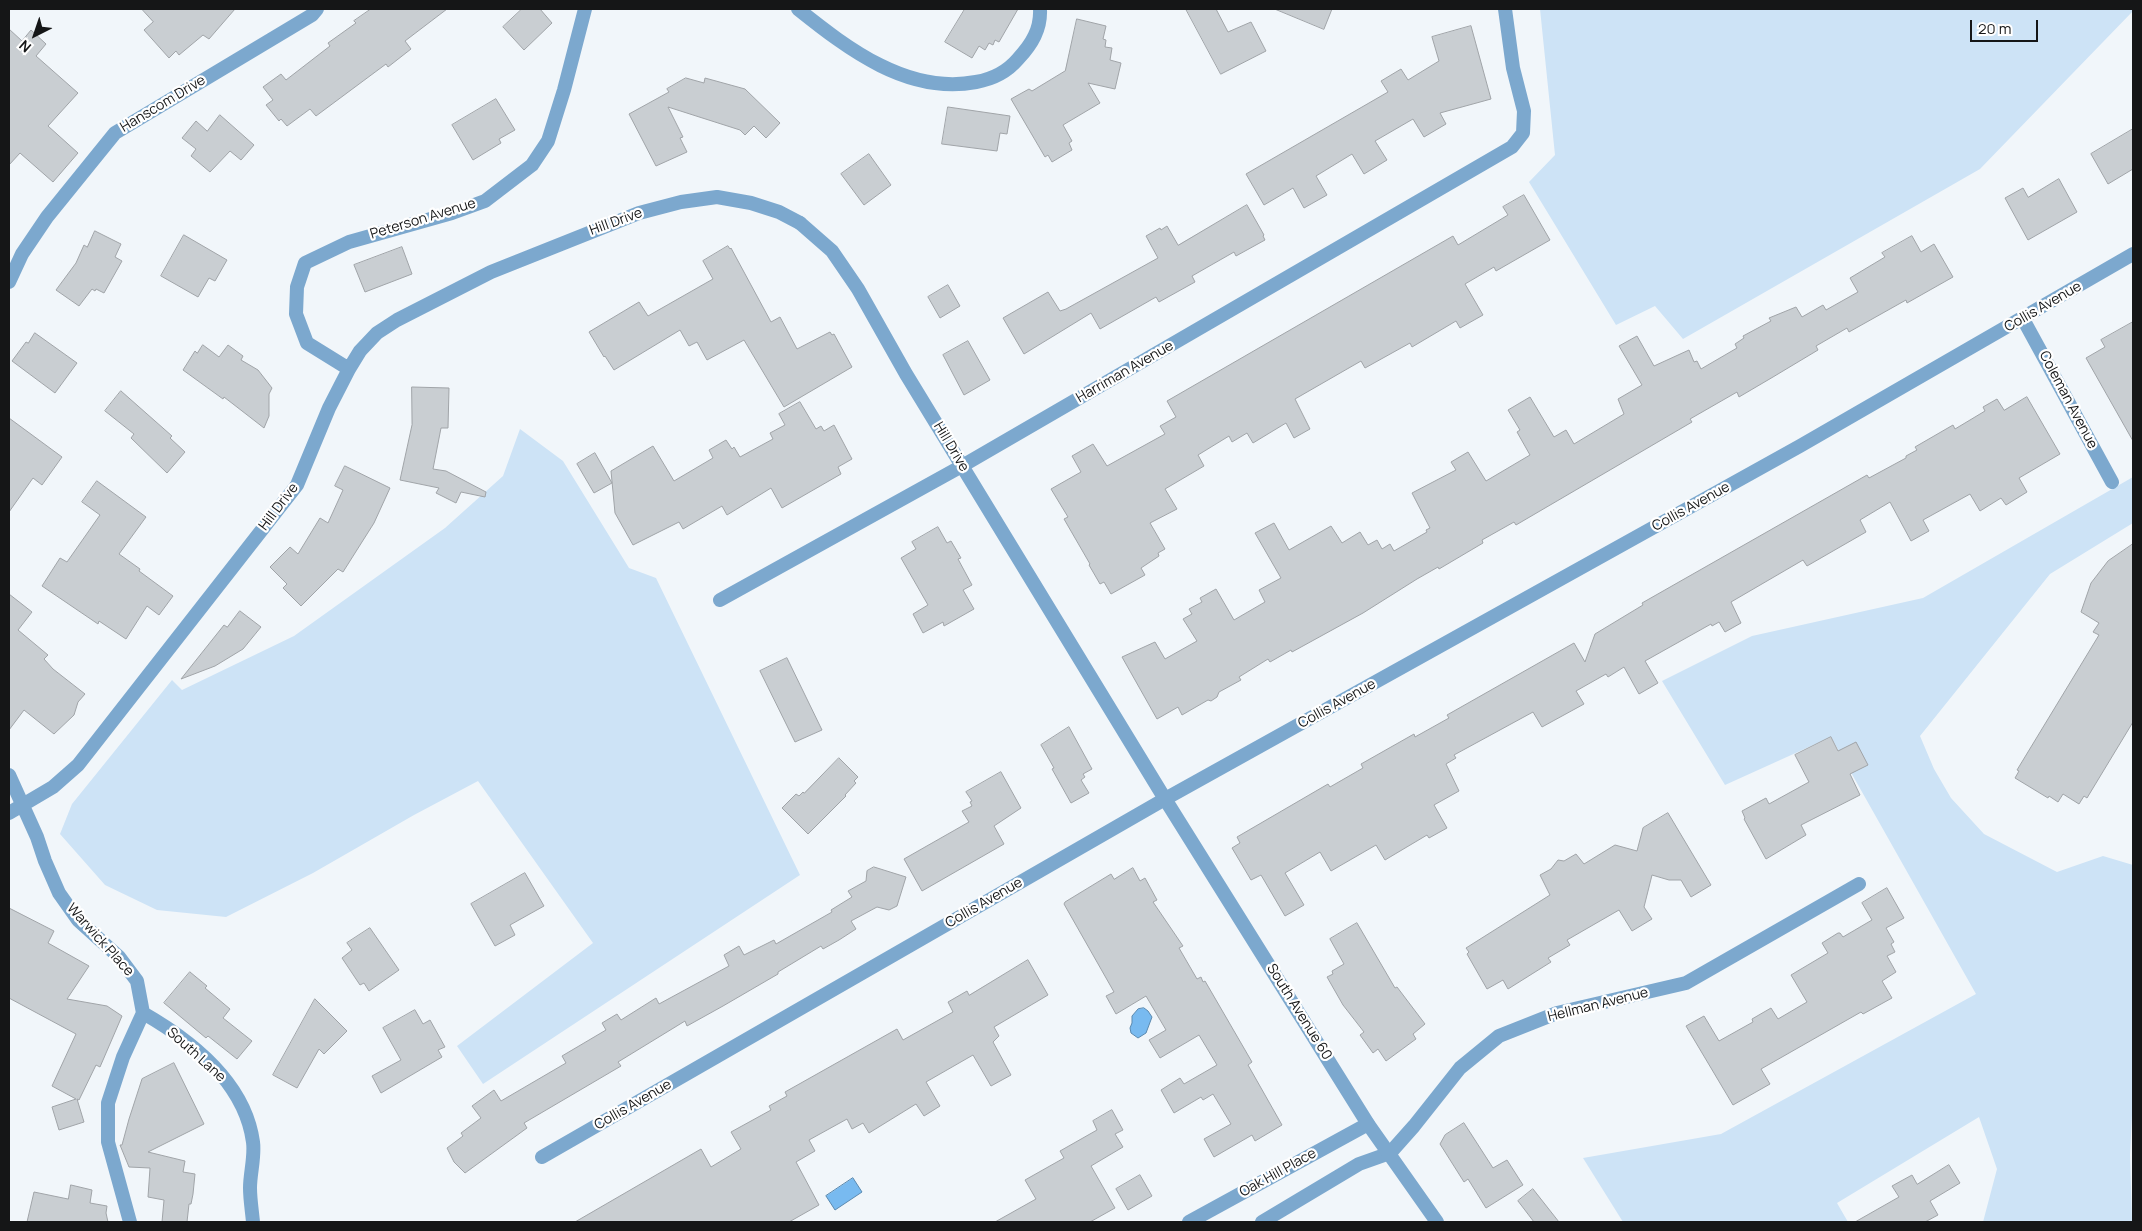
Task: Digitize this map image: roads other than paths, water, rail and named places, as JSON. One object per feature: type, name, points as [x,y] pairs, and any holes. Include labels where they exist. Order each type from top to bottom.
[{"type":"street","name":"Hanscom Drive","points":[[9,282],[22,254],[47,217],[115,133],[312,15],[317,9]]},
{"type":"street","name":"Peterson Avenue","points":[[349,369],[307,342],[296,314],[298,287],[305,263],[349,242],[485,201],[532,165],[548,141],[564,90],[585,9]]},
{"type":"street","points":[[798,9],[836,39],[892,71],[927,82],[958,86],[991,80],[1012,66],[1030,46],[1041,22],[1040,9]]},
{"type":"street","name":"Harriman Avenue","points":[[720,600],[962,466],[1512,147],[1523,133],[1524,111],[1513,68],[1505,9]]},
{"type":"street","name":"Hill Drive","points":[[9,814],[53,787],[78,765],[298,485],[329,408],[349,369],[360,351],[377,333],[397,320],[491,272],[639,212],[681,202],[717,197],[751,203],[779,212],[800,223],[832,251],[858,289],[906,374],[1165,799]]},
{"type":"street","name":"Collis Avenue","points":[[542,1156],[1165,799],[1800,446],[2133,254]]},
{"type":"street","name":"Coleman Avenue","points":[[2023,318],[2112,482]]},
{"type":"street","points":[[9,775],[22,806]]},
{"type":"street","name":"South Avenue 60","points":[[1165,799],[1368,1124],[1437,1222]]},
{"type":"street","name":"Warwick Place","points":[[22,806],[37,837],[58,893],[78,920],[119,957],[137,981],[143,1014]]},
{"type":"street","name":"Hellman Avenue","points":[[1390,1153],[1460,1068],[1499,1036],[1557,1013],[1686,983],[1859,884]]},
{"type":"street","points":[[130,1222],[108,1142],[108,1103],[123,1057],[143,1014]]},
{"type":"street","name":"South Lane","points":[[143,1014],[174,1031],[224,1076],[248,1117],[253,1144],[250,1190],[253,1222]]},
{"type":"street","name":"Oak Hill Place","points":[[1189,1222],[1368,1124]]},
{"type":"street","points":[[1262,1222],[1359,1164],[1390,1153]]},
{"type":"water","points":[[1144,1008],[1152,1017],[1146,1033],[1138,1038],[1131,1033],[1132,1016],[1138,1009]]},
{"type":"water","points":[[853,1178],[862,1192],[835,1210],[826,1196]]}]
